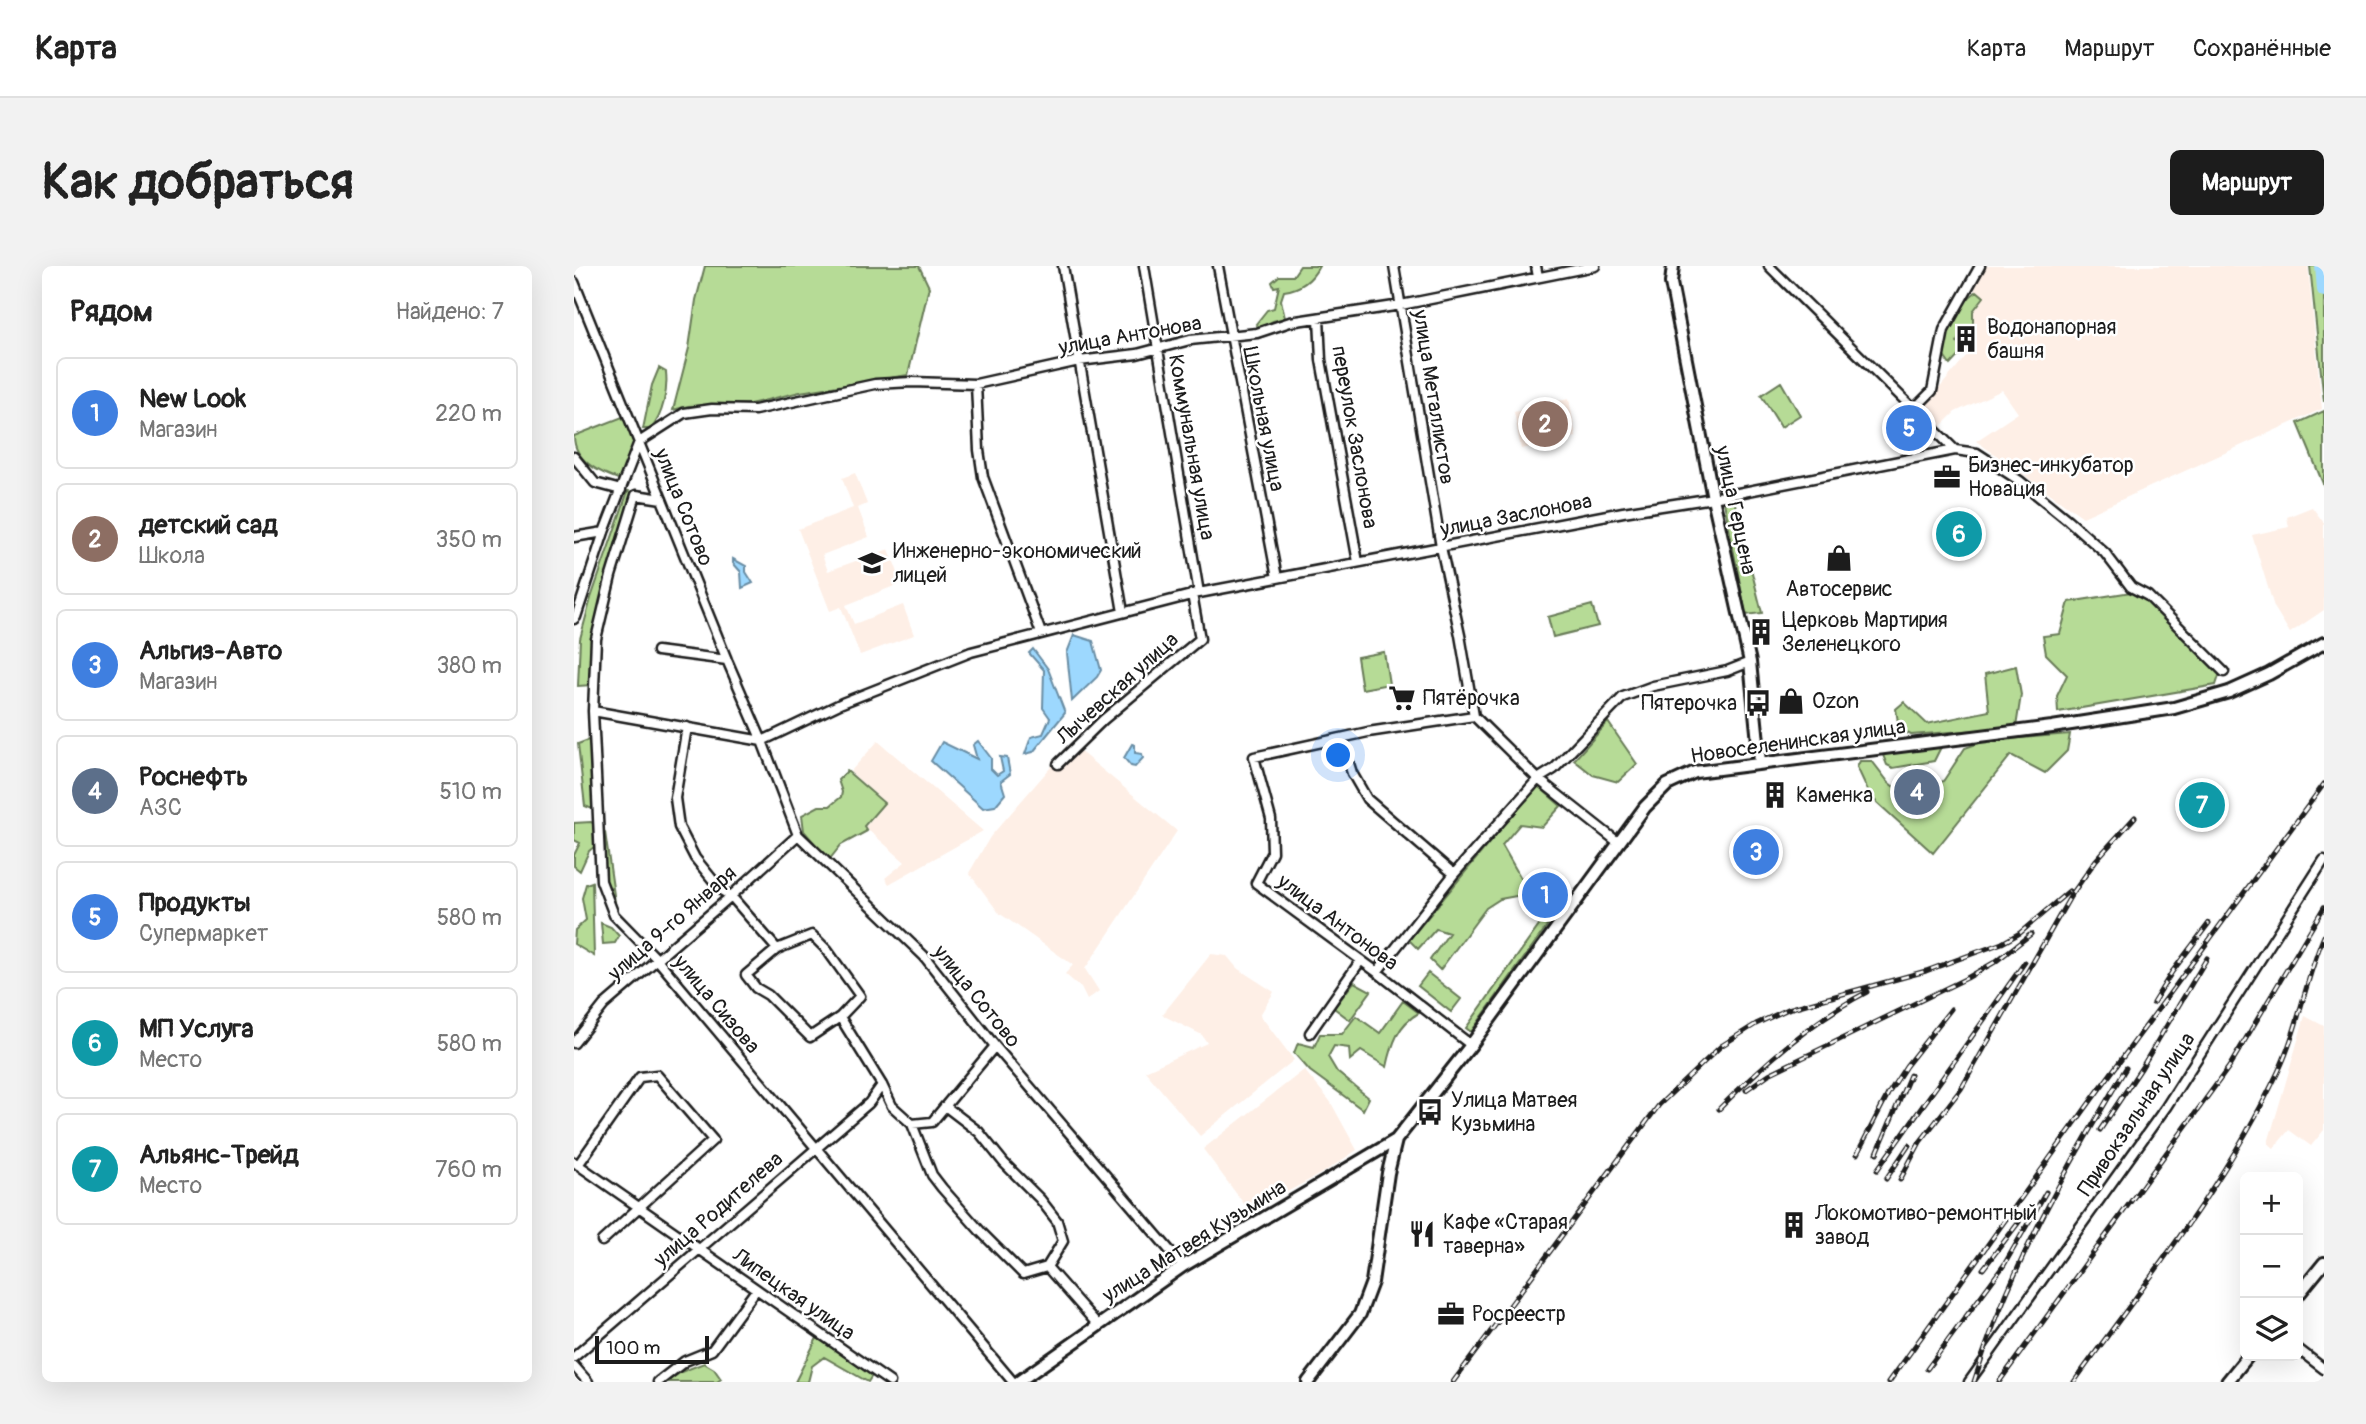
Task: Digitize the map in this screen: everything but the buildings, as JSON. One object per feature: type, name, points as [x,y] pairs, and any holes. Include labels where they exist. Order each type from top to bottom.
[{"type":"main road","name":"улица Герцена","points":[[1674,266],[1671,284],[1713,498],[1750,662],[1759,762]]},
{"type":"main road","name":"Новоселенинская улица","points":[[1396,1140],[1471,1045],[1645,807],[1667,785],[1695,772],[1759,762],[2052,727],[2174,708],[2229,692],[2269,674],[2324,643]]},
{"type":"main road","name":"улица Матвея Кузьмина","points":[[1017,1382],[1183,1266],[1396,1140]]},
{"type":"main road","points":[[1308,1382],[1360,1314],[1372,1282],[1388,1173],[1396,1140]]},
{"type":"main road","points":[[2303,1289],[2324,1263]]},
{"type":"main road","points":[[2227,1382],[2244,1361]]},
{"type":"street","points":[[1063,266],[1123,612]]},
{"type":"street","name":"Коммунальная улица","points":[[1144,266],[1200,639]]},
{"type":"street","name":"Школьная улица","points":[[1218,266],[1277,578]]},
{"type":"street","name":"улица Металлистов","points":[[1394,266],[1441,547],[1474,716]]},
{"type":"street","points":[[1536,266],[1538,277]]},
{"type":"street","name":"улица Антонова","points":[[639,442],[684,413],[712,409],[755,410],[875,384],[976,384],[1079,360],[1137,354],[1190,340],[1257,333],[1290,322],[1401,305],[1595,266]]},
{"type":"street","points":[[1769,266],[1955,450]]},
{"type":"street","points":[[1913,410],[1932,390],[1944,330],[1980,266]]},
{"type":"street","name":"улица Сотово","points":[[574,282],[798,835],[924,956],[995,1046],[1183,1266]]},
{"type":"street","name":"переулок Заслонова","points":[[1319,318],[1321,360],[1358,562]]},
{"type":"street","points":[[976,384],[983,477],[1041,634]]},
{"type":"street","points":[[574,619],[639,442]]},
{"type":"street","name":"улица Заслонова","points":[[762,741],[869,692],[971,652],[1195,594],[1623,512],[1713,498],[1955,450],[1977,453],[2020,481],[2105,553],[2131,587],[2148,596],[2224,672]]},
{"type":"street","points":[[574,457],[595,483],[621,489]]},
{"type":"street","name":"улица Сизова","points":[[662,499],[636,495],[611,576],[596,639],[593,711],[601,881],[614,915],[656,958],[1017,1382]]},
{"type":"street","points":[[574,537],[604,532]]},
{"type":"street","name":"Лычевская улица","points":[[1058,764],[1103,720],[1200,639]]},
{"type":"street","points":[[657,651],[727,660]]},
{"type":"street","points":[[1377,972],[1454,874],[1538,779],[1554,769],[1623,697],[1653,686],[1727,671],[1750,662]]},
{"type":"street","points":[[593,711],[762,741]]},
{"type":"street","points":[[1454,874],[1367,799],[1352,773],[1341,738],[1474,716],[1538,779],[1619,843]]},
{"type":"street","points":[[687,727],[675,799],[679,827],[695,859],[777,949]]},
{"type":"street","name":"улица Антонова","points":[[1341,738],[1254,757],[1272,830],[1272,852],[1256,883],[1471,1045]]},
{"type":"street","name":"улица 9-го Января","points":[[574,1042],[604,1005],[798,835]]},
{"type":"street","name":"Привокзальная улица","points":[[1969,1382],[2166,1107],[2324,860]]},
{"type":"street","points":[[812,935],[827,950],[860,996],[840,1017],[810,1037],[768,995],[756,988],[746,975],[777,949],[812,935]]},
{"type":"street","points":[[1310,1033],[1361,960]]},
{"type":"street","points":[[840,1017],[882,1084],[892,1106],[912,1124],[932,1175],[981,1232],[1023,1274],[1047,1267],[1063,1241],[1058,1221],[979,1132],[945,1106]]},
{"type":"street","points":[[912,1124],[932,1122],[995,1046]]},
{"type":"street","points":[[576,1163],[640,1077],[657,1074],[713,1140],[603,1241]]},
{"type":"street","name":"улица Родителева","points":[[574,1357],[869,1103],[882,1084]]},
{"type":"street","name":"Липецкая улица","points":[[576,1163],[890,1382]]},
{"type":"street","points":[[1047,1267],[1098,1325]]},
{"type":"street","points":[[658,1382],[685,1361],[712,1350],[756,1290]]},
{"type":"street","points":[[2303,1353],[2324,1369]]},
{"type":"street","points":[[574,1366],[588,1382]]},
{"type":"shaded area","points":[[1985,266],[2308,266],[2322,409],[2083,517],[1976,441],[2018,413],[2002,390],[1955,412],[1940,427],[1923,408],[1971,350],[1969,315],[1978,276]]},
{"type":"shaded area","points":[[1569,399],[1576,437],[1558,440],[1557,434],[1535,438],[1536,446],[1521,449],[1514,412],[1528,409],[1530,414],[1553,410],[1552,402]]},
{"type":"shaded area","name":"Инженерно-экономический лицей","points":[[855,473],[867,504],[858,508],[869,537],[822,555],[828,571],[889,549],[902,583],[846,605],[854,624],[903,605],[914,635],[860,655],[841,607],[830,611],[798,529],[853,508],[842,478]]},
{"type":"shaded area","points":[[2312,507],[2324,523],[2324,610],[2290,633],[2274,607],[2252,535],[2289,527],[2287,517]]},
{"type":"shaded area","points":[[878,741],[983,831],[889,884],[885,878],[905,862],[865,827],[885,803],[850,772]]},
{"type":"shaded area","points":[[1071,744],[1177,831],[1085,969],[1099,991],[1087,1000],[1081,988],[1065,974],[1073,965],[999,913],[969,873],[990,837]]},
{"type":"shaded area","points":[[1211,954],[1227,956],[1237,968],[1274,992],[1260,1015],[1294,1060],[1200,1136],[1145,1071],[1207,1043],[1202,1035],[1162,1015]]},
{"type":"shaded area","points":[[2305,1016],[2324,1026],[2324,1130],[2311,1146],[2289,1130],[2274,1148],[2268,1143]]},
{"type":"shaded area","points":[[1304,1070],[1330,1101],[1357,1150],[1324,1172],[1250,1212],[1203,1149]]},
{"type":"green space","points":[[705,266],[919,266],[929,287],[908,375],[800,392],[750,404],[688,406],[673,410],[689,348],[696,300]]},
{"type":"green space","points":[[1300,266],[1319,266],[1305,283],[1284,291],[1281,300],[1285,318],[1260,328],[1256,324],[1267,310],[1274,308],[1279,286],[1274,287],[1272,282],[1279,276],[1293,276]]},
{"type":"green space","points":[[2310,266],[2324,266],[2324,402]]},
{"type":"green space","points":[[1977,291],[1984,297],[1973,311],[1973,331],[1963,331],[1957,342],[1966,348],[1950,365],[1943,355],[1950,328],[1964,304]]},
{"type":"green space","points":[[659,368],[666,372],[664,402],[651,429],[643,429],[652,385]]},
{"type":"green space","points":[[1781,382],[1800,415],[1781,427],[1761,395]]},
{"type":"green space","points":[[2324,411],[2324,486],[2298,423]]},
{"type":"green space","points":[[625,416],[635,443],[621,480],[597,470],[584,460],[575,445],[574,436]]},
{"type":"green space","points":[[628,491],[635,492],[594,632],[592,685],[578,686],[580,639],[591,598]]},
{"type":"green space","points":[[1734,500],[1762,613],[1746,615],[1724,502]]},
{"type":"green space","points":[[2131,592],[2147,598],[2220,673],[2216,685],[2058,712],[2057,696],[2067,675],[2046,654],[2043,636],[2060,634],[2069,602]]},
{"type":"green space","points":[[1592,605],[1598,626],[1553,637],[1548,617]]},
{"type":"green space","points":[[1384,652],[1389,684],[1362,689],[1357,657]]},
{"type":"green space","points":[[2016,666],[2021,695],[2016,727],[1911,735],[1899,729],[1896,709],[1904,702],[1927,724],[1989,711],[1985,674]]},
{"type":"green space","points":[[1608,722],[1637,764],[1618,782],[1593,775],[1574,760]]},
{"type":"green space","points":[[2070,734],[2067,751],[2045,773],[2011,755],[1933,853],[1871,797],[1857,767],[1860,761],[1872,761],[1889,783],[1920,807],[1944,780],[1965,748],[1985,741]]},
{"type":"green space","points":[[591,739],[595,810],[585,806],[578,744]]},
{"type":"green space","points":[[1943,743],[1934,761],[1893,768],[1887,765],[1881,750]]},
{"type":"green space","points":[[847,771],[884,803],[864,826],[867,831],[841,845],[829,860],[804,831],[802,815],[819,806],[830,806],[841,797],[838,780]]},
{"type":"green space","points":[[1537,785],[1561,806],[1542,827],[1520,824],[1502,845],[1522,880],[1522,895],[1500,899],[1486,908],[1440,970],[1430,960],[1449,933],[1436,929],[1418,949],[1409,940]]},
{"type":"green space","points":[[591,822],[605,832],[615,902],[613,905],[603,885],[595,846],[589,851],[580,871],[574,866],[574,855],[580,843],[574,840],[574,823]]},
{"type":"green space","points":[[592,882],[594,956],[574,944],[575,930],[586,920],[582,898],[586,884]]},
{"type":"green space","points":[[1551,909],[1557,912],[1471,1032],[1466,1028]]},
{"type":"green space","points":[[601,923],[611,927],[619,936],[615,943],[603,944]]},
{"type":"green space","points":[[1428,973],[1461,999],[1451,1012],[1418,986]]},
{"type":"green space","points":[[1354,982],[1371,991],[1350,1020],[1334,1008]]},
{"type":"green space","points":[[1403,1001],[1419,1013],[1401,1029],[1391,1050],[1387,1067],[1361,1051],[1350,1060],[1349,1048],[1334,1046],[1328,1057],[1337,1072],[1369,1098],[1363,1110],[1310,1071],[1294,1053],[1298,1043],[1314,1047],[1320,1034],[1342,1034],[1356,1016],[1380,1033]]},
{"type":"green space","points":[[817,1338],[873,1374],[868,1382],[824,1357],[812,1366],[808,1382],[795,1382]]},
{"type":"green space","points":[[704,1363],[714,1369],[721,1379],[717,1382],[667,1382],[681,1372]]},
{"type":"water","points":[[733,559],[746,566],[746,572],[753,583],[742,588],[741,572]]},
{"type":"water","points":[[1074,635],[1093,641],[1101,670],[1072,701],[1067,653]]},
{"type":"water","points":[[1033,649],[1048,669],[1065,713],[1033,752],[1025,754],[1031,737],[1043,734],[1050,718],[1043,708],[1044,670],[1029,653]]},
{"type":"water","points":[[978,741],[991,758],[991,769],[997,775],[1003,771],[1000,757],[1007,758],[1010,774],[1001,781],[1005,794],[995,806],[983,808],[931,761],[942,742],[977,759],[973,745]]},
{"type":"water","points":[[1132,744],[1135,745],[1135,753],[1142,754],[1143,758],[1135,767],[1124,758]]},
{"type":"waterway","points":[[2322,266],[2324,290]]},
{"type":"railway","points":[[1889,1382],[2098,1091],[2324,784]]},
{"type":"railway","points":[[1900,1180],[1920,1142],[1961,1089],[2070,897],[2096,860],[2135,817]]},
{"type":"railway","points":[[1453,1382],[1659,1105],[1721,1046],[1756,1024],[1788,1009],[1926,971],[2002,943],[2020,933],[2069,891]]},
{"type":"railway","points":[[1999,1382],[2229,1067],[2324,907]]},
{"type":"railway","points":[[2153,1003],[2172,972],[2209,923]]},
{"type":"railway","points":[[1746,1090],[1769,1074],[1967,978],[1995,962],[2031,934]]},
{"type":"railway","points":[[2074,1382],[2183,1232],[2234,1154],[2257,1113],[2285,1055],[2324,936]]},
{"type":"railway","points":[[2100,1130],[2142,1067],[2207,958]]},
{"type":"railway","points":[[1877,1170],[2025,962]]},
{"type":"railway","points":[[1719,1109],[1788,1044],[1867,992]]},
{"type":"railway","points":[[1857,1154],[1888,1094],[1906,1066],[1951,1009]]},
{"type":"railway","points":[[1974,1382],[2021,1260],[2082,1143],[2126,1068]]},
{"type":"railway","points":[[1877,1153],[1910,1075]]},
{"type":"railway","points":[[1886,1179],[1909,1145]]},
{"type":"railway","points":[[1927,1369],[2004,1265],[2046,1192]]},
{"type":"railway","points":[[1983,1269],[2019,1222]]},
{"type":"place","name":"Водонапорная башня","points":[[1966,339]]},
{"type":"place","name":"детский сад","points":[[1545,424]]},
{"type":"place","name":"Продукты","points":[[1909,428]]},
{"type":"place","name":"Бизнес-инкубатор Новация","points":[[1947,477]]},
{"type":"place","name":"МП Услуга","points":[[1959,534]]},
{"type":"place","name":"Автосервис","points":[[1839,558]]},
{"type":"place","name":"Инженерно-экономический лицей","points":[[872,563]]},
{"type":"place","name":"Церковь Мартирия Зеленецкого","points":[[1761,632]]},
{"type":"place","name":"Пятёрочка","points":[[1402,698]]},
{"type":"place","name":"Ozon","points":[[1791,701]]},
{"type":"place","name":"Пятерочка","points":[[1758,703]]},
{"type":"place","name":"Роснефть","points":[[1917,792]]},
{"type":"place","name":"Каменка","points":[[1775,795]]},
{"type":"place","name":"Альянс-Трейд","points":[[2202,805]]},
{"type":"place","name":"Альгиз-Авто","points":[[1756,852]]},
{"type":"place","name":"New Look","points":[[1545,895]]},
{"type":"place","name":"Улица Матвея Кузьмина","points":[[1430,1112]]},
{"type":"place","name":"Локомотиво-ремонтный завод","points":[[1794,1225]]},
{"type":"place","name":"Кафе «Старая таверна»","points":[[1422,1234]]},
{"type":"place","name":"Росреестр","points":[[1451,1314]]}]
